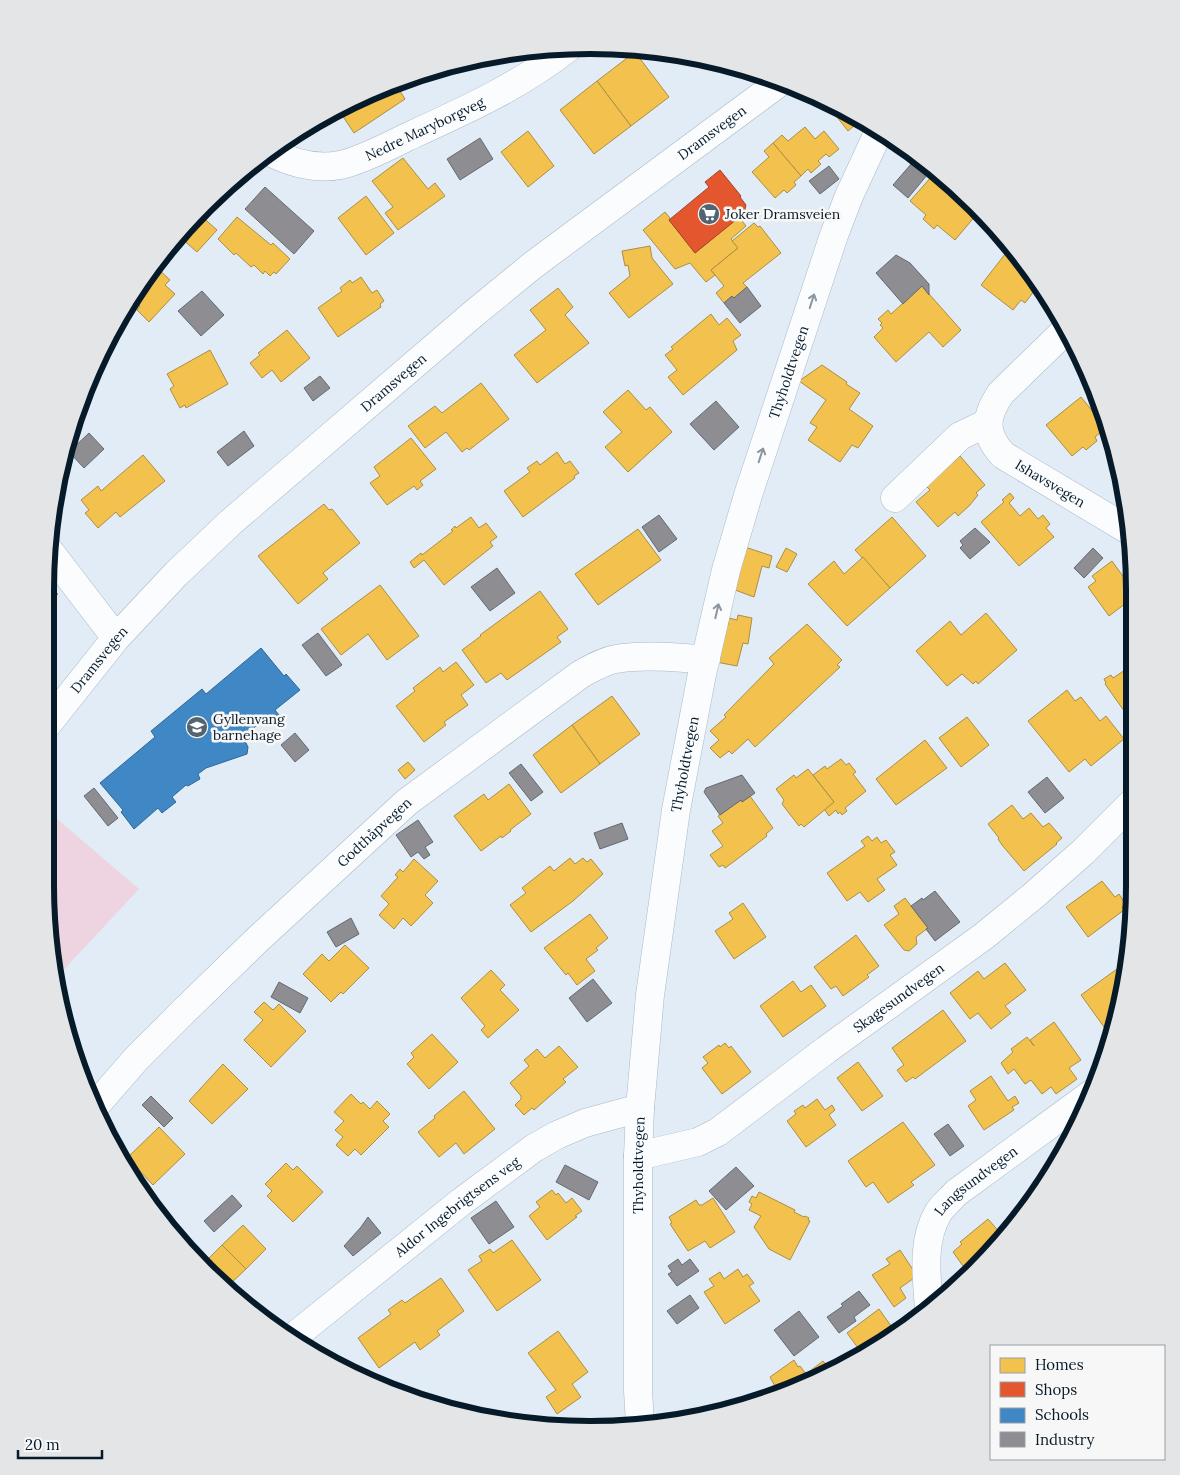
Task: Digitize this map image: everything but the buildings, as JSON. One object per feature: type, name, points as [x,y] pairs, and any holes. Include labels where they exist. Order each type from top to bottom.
[{"type":"street","name":"Nedre Maryborgveg","points":[[277,155],[313,167],[340,165],[441,122],[547,64],[559,55]]},
{"type":"street","name":"Dramsvegen","points":[[54,716],[116,638],[176,574],[231,522],[533,265],[774,87]]},
{"type":"street","name":"Thyholdtvegen","points":[[640,1419],[638,1391],[638,1156],[640,1108],[650,995],[676,810],[726,570],[749,492],[834,235],[849,196],[876,137]]},
{"type":"street","points":[[895,498],[960,436],[987,423],[995,402],[1001,393],[1061,335]]},
{"type":"street","name":"Ishavsvegen","points":[[987,423],[995,446],[1003,455],[1123,527]]},
{"type":"street","points":[[55,557],[116,638]]},
{"type":"street","name":"Godthåpvegen","points":[[100,1101],[136,1059],[366,838],[407,802],[581,674],[599,664],[616,659],[641,657],[706,659]]},
{"type":"street","name":"Skagesundvegen","points":[[638,1156],[698,1142],[718,1132],[826,1050],[984,936],[1034,896],[1083,852],[1126,809]]},
{"type":"street","name":"Langsundvegen","points":[[928,1300],[927,1243],[937,1214],[943,1206],[956,1193],[1079,1103]]},
{"type":"street","name":"Aldor Ingebrigtsens veg","points":[[297,1334],[461,1202],[534,1148],[557,1135],[585,1123],[640,1108]]},
{"type":"shaded area","points":[[54,816],[139,889],[61,973],[55,920]]},
{"type":"place","name":"Joker Dramsveien","points":[[709,214]]},
{"type":"place","name":"Gyllenvang barnehage","points":[[197,727]]}]
